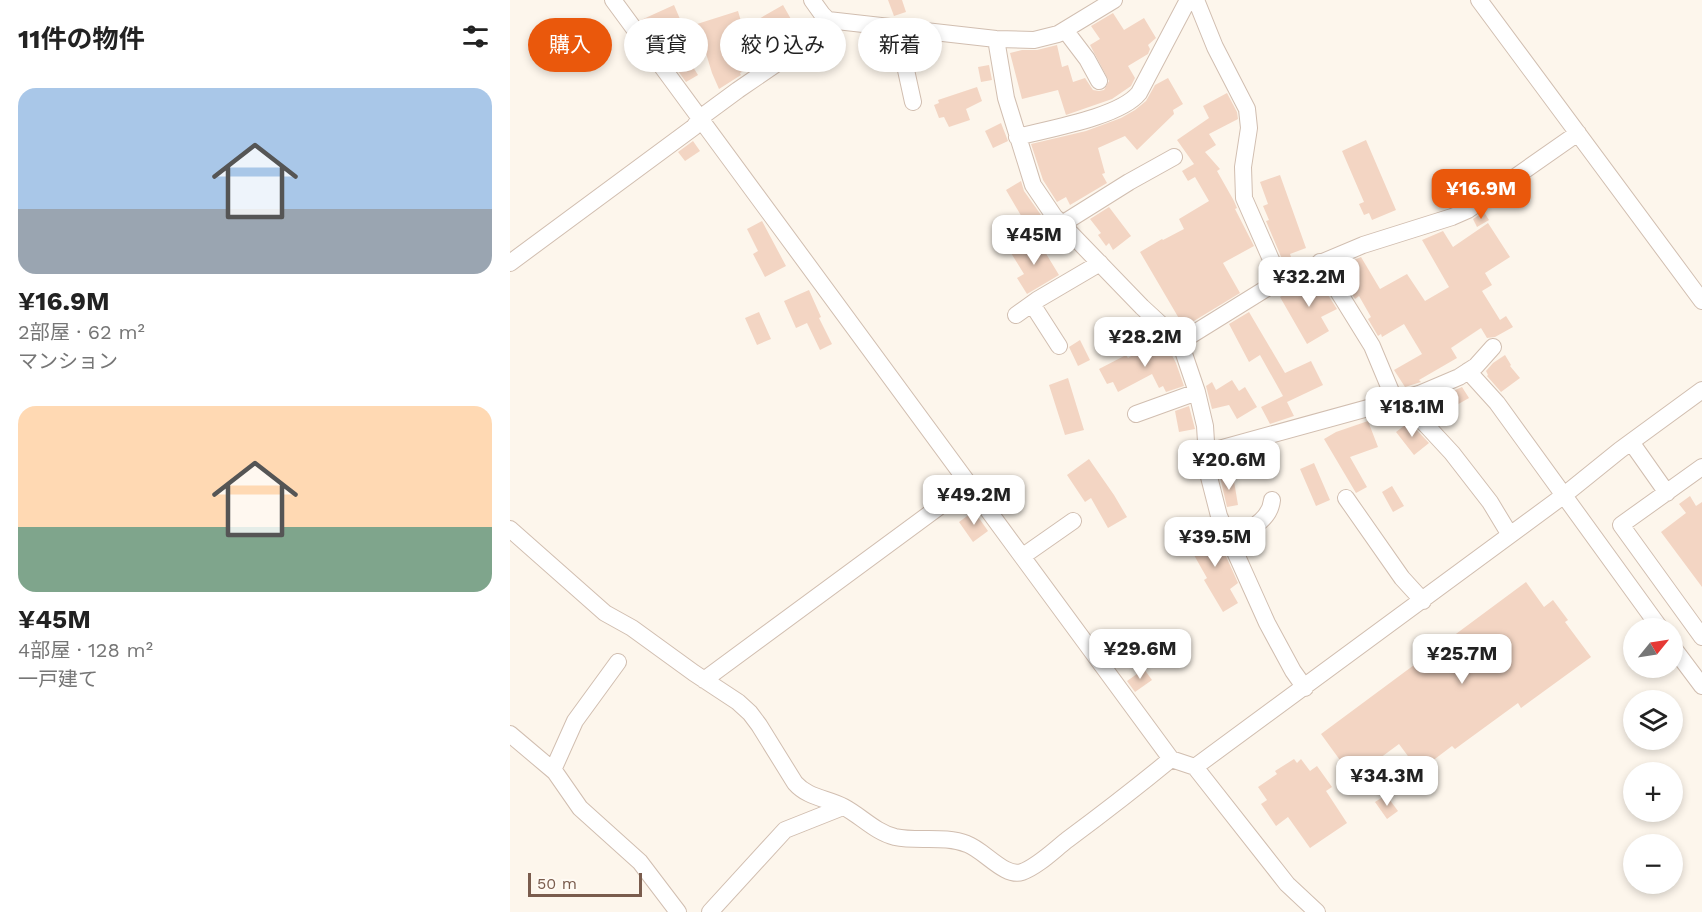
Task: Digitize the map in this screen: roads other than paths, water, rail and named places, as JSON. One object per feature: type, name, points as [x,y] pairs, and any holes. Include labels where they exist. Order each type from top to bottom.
[{"type":"street","points":[[613,0],[1171,759],[1195,767],[1287,884],[1317,912]]},
{"type":"street","points":[[812,0],[826,18]]},
{"type":"street","points":[[942,34],[996,39],[1044,39],[1065,30],[1114,0]]},
{"type":"street","points":[[1017,137],[1099,115],[1128,104],[1139,93],[1188,0]]},
{"type":"street","points":[[1196,0],[1215,47],[1247,109],[1249,128],[1243,167],[1244,198],[1280,280]]},
{"type":"street","points":[[1479,0],[1702,301]]},
{"type":"street","points":[[1065,30],[1087,59],[1099,81]]},
{"type":"street","points":[[996,39],[1006,98],[1017,137],[1033,185],[1045,205],[1180,342],[1197,392],[1205,426],[1208,473],[1214,500],[1229,541],[1268,623],[1293,671],[1305,688]]},
{"type":"street","points":[[510,263],[694,127],[700,118],[765,72]]},
{"type":"street","points":[[906,72],[913,102]]},
{"type":"street","points":[[1180,342],[1280,280],[1363,245],[1452,218],[1468,210],[1578,133]]},
{"type":"street","points":[[1062,224],[1174,157]]},
{"type":"street","points":[[1016,315],[1100,262]]},
{"type":"street","points":[[1320,262],[1367,337],[1399,400],[1452,453],[1490,502],[1510,535]]},
{"type":"street","points":[[1032,304],[1059,346]]},
{"type":"street","points":[[1208,452],[1443,386],[1468,371],[1493,347]]},
{"type":"street","points":[[1468,371],[1497,403],[1653,618]]},
{"type":"street","points":[[1195,767],[1423,601],[1563,496],[1630,442],[1702,390]]},
{"type":"street","points":[[1136,414],[1197,392]]},
{"type":"street","points":[[1630,442],[1667,493]]},
{"type":"street","points":[[1702,466],[1621,525],[1702,637]]},
{"type":"street","points":[[704,680],[970,484]]},
{"type":"street","points":[[1347,498],[1402,578],[1423,601]]},
{"type":"street","points":[[1229,541],[1263,520],[1272,508],[1272,500]]},
{"type":"street","points":[[1023,556],[1073,521]]},
{"type":"street","points":[[510,529],[605,613],[633,628],[738,702],[750,713],[795,783],[804,793],[843,807],[873,827],[895,837],[914,840],[952,840],[968,844],[1010,873],[1015,873],[1034,865],[1128,795],[1171,759]]},
{"type":"street","points":[[1683,661],[1702,686]]},
{"type":"street","points":[[553,770],[576,721],[618,662]]},
{"type":"street","points":[[510,734],[553,770],[580,808],[640,862],[678,912]]},
{"type":"street","points":[[712,911],[785,830],[843,807]]}]
